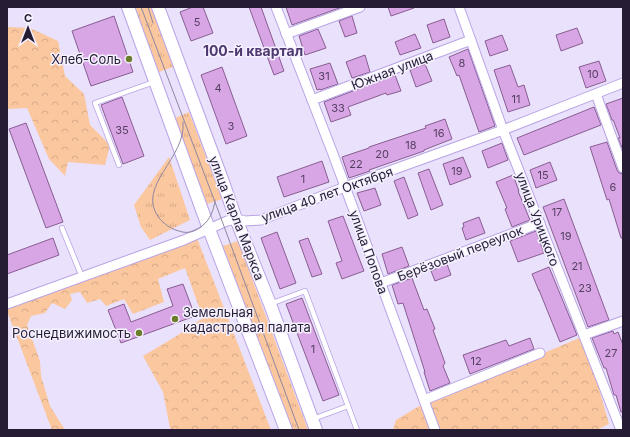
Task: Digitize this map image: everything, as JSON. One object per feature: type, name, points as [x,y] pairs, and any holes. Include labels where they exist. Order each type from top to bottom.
[{"type":"street","points":[[128,7],[209,229],[286,430]]},
{"type":"street","name":"улица Карла Маркса","points":[[158,7],[314,425]]},
{"type":"street","name":"улица Попова","points":[[276,7],[345,187],[435,430]]},
{"type":"street","points":[[286,34],[360,7]]},
{"type":"street","name":"улица Урицкого","points":[[459,7],[503,130],[621,430]]},
{"type":"street","name":"Южная улица","points":[[312,100],[472,40]]},
{"type":"street","name":"улица 40 лет Октября","points":[[7,304],[184,240],[236,219],[246,221],[261,220],[345,187],[503,130],[623,83]]},
{"type":"street","points":[[596,94],[623,168]]},
{"type":"street","name":"Берёзовый переулок","points":[[380,283],[540,223]]},
{"type":"street","points":[[584,335],[623,321]]},
{"type":"street","points":[[424,400],[540,353]]},
{"type":"lane","points":[[119,165],[95,103],[154,81]]},
{"type":"lane","points":[[62,228],[82,277]]},
{"type":"lane","points":[[270,304],[305,291],[357,430]]},
{"type":"lane","points":[[314,425],[348,406]]},
{"type":"green space","points":[[135,7],[151,7],[173,67],[159,72]]},
{"type":"green space","points":[[7,27],[30,28],[58,41],[65,76],[84,94],[90,125],[110,145],[105,165],[68,162],[65,176],[49,159],[27,108],[7,109]]},
{"type":"green space","points":[[189,112],[222,199],[207,204],[175,118]]},
{"type":"green space","points":[[169,157],[190,220],[150,240],[141,227],[134,205]]},
{"type":"green space","points":[[197,238],[271,430],[172,430],[170,428],[163,392],[143,356],[203,318],[185,268],[158,279],[164,302],[133,314],[124,299],[106,306],[100,299],[87,303],[80,292],[70,294],[72,300],[65,309],[52,303],[45,313],[31,316],[27,325],[40,361],[41,376],[50,406],[65,430],[52,430],[7,308]]},
{"type":"green space","points":[[238,241],[308,430],[290,430],[223,246]]},
{"type":"green space","points":[[584,336],[609,424],[596,430],[393,430],[396,420],[421,405]]},
{"type":"building","points":[[193,7],[203,7],[213,33],[191,41],[180,12]]},
{"type":"building","points":[[249,7],[261,7],[284,71],[274,75]]},
{"type":"building","points":[[286,7],[342,7],[292,25]]},
{"type":"building","points":[[388,7],[414,7],[414,8],[391,16]]},
{"type":"building","points":[[114,16],[133,72],[91,86],[72,31]]},
{"type":"building","points":[[352,16],[357,33],[345,37],[339,21]]},
{"type":"building","points":[[444,19],[450,37],[433,43],[427,25]]},
{"type":"building","points":[[577,28],[583,43],[561,51],[556,35]]},
{"type":"building","points":[[318,29],[326,48],[305,55],[299,36]]},
{"type":"building","points":[[415,34],[421,48],[400,55],[395,42]]},
{"type":"building","points":[[502,35],[508,50],[490,56],[485,41]]},
{"type":"building","points":[[468,49],[495,126],[479,132],[459,75],[457,76],[449,57]]},
{"type":"building","points":[[365,55],[370,72],[352,78],[346,62]]},
{"type":"building","points":[[599,61],[606,81],[586,88],[579,67]]},
{"type":"building","points":[[330,63],[338,84],[317,90],[310,69]]},
{"type":"building","points":[[425,64],[432,81],[416,87],[410,70]]},
{"type":"building","points":[[510,65],[518,87],[524,85],[530,105],[508,112],[494,70]]},
{"type":"building","points":[[222,67],[247,136],[226,144],[201,75]]},
{"type":"building","points":[[395,75],[401,91],[387,95],[386,93],[348,107],[351,115],[331,122],[324,102]]},
{"type":"building","points":[[122,97],[144,156],[123,164],[101,105]]},
{"type":"building","points":[[623,98],[623,150],[618,138],[620,138],[606,104]]},
{"type":"building","points":[[594,107],[601,125],[524,155],[517,138]]},
{"type":"building","points":[[445,119],[452,139],[424,151],[349,178],[342,157],[426,128],[425,126]]},
{"type":"building","points":[[26,123],[63,222],[46,228],[9,129]]},
{"type":"building","points":[[607,142],[617,170],[619,173],[623,174],[623,238],[621,238],[609,199],[607,200],[590,147]]},
{"type":"building","points":[[502,143],[508,160],[488,168],[482,151]]},
{"type":"building","points":[[463,157],[471,177],[450,185],[443,164]]},
{"type":"building","points":[[322,161],[329,182],[284,197],[277,177]]},
{"type":"building","points":[[550,162],[557,180],[536,188],[530,170]]},
{"type":"building","points":[[429,169],[443,205],[431,210],[418,173]]},
{"type":"building","points":[[513,175],[530,220],[512,227],[505,209],[507,208],[496,182]]},
{"type":"building","points":[[404,177],[418,215],[408,219],[394,181]]},
{"type":"building","points":[[375,188],[381,205],[364,211],[357,193]]},
{"type":"building","points":[[564,199],[609,320],[588,327],[543,207]]},
{"type":"building","points":[[343,216],[364,271],[342,279],[336,263],[342,261],[328,221]]},
{"type":"building","points":[[479,217],[485,233],[466,240],[462,228],[464,227],[463,223]]},
{"type":"building","points":[[536,231],[544,253],[518,262],[510,241]]},
{"type":"building","points":[[277,232],[296,283],[280,289],[261,238]]},
{"type":"building","points":[[53,238],[59,255],[7,274],[7,255]]},
{"type":"building","points":[[308,238],[322,274],[312,277],[299,241]]},
{"type":"building","points":[[402,247],[409,266],[388,274],[382,254]]},
{"type":"building","points":[[447,264],[451,275],[435,281],[431,271]]},
{"type":"building","points":[[549,267],[577,335],[560,342],[532,274]]},
{"type":"building","points":[[412,278],[424,310],[427,309],[435,329],[433,330],[445,363],[443,366],[450,383],[430,391],[403,303],[398,304],[392,285]]},
{"type":"building","points":[[183,284],[195,316],[121,343],[108,310],[124,304],[131,322],[173,306],[167,289]]},
{"type":"building","points":[[302,298],[339,395],[323,401],[286,304]]},
{"type":"building","points":[[613,331],[614,334],[618,332],[623,345],[623,412],[621,412],[606,368],[604,368],[592,338]]},
{"type":"building","points":[[530,338],[534,349],[470,374],[463,355],[506,340],[509,346]]},
{"type":"tram line","points":[[141,7],[299,430]]},
{"type":"tram line","points":[[148,7],[153,23]]},
{"type":"tram line","points":[[183,122],[182,135],[178,148],[157,183],[153,195],[153,206],[159,218],[170,228],[182,232],[191,232],[197,230],[207,221],[213,211],[215,200]]},
{"type":"place","name":"Хлеб-Соль","points":[[129,59]]},
{"type":"place","name":"Земельная кадастровая палата","points":[[175,319]]},
{"type":"place","name":"Роснедвижимость","points":[[139,333]]},
{"type":"district","name":"100-й квартал","points":[[253,50]]}]
